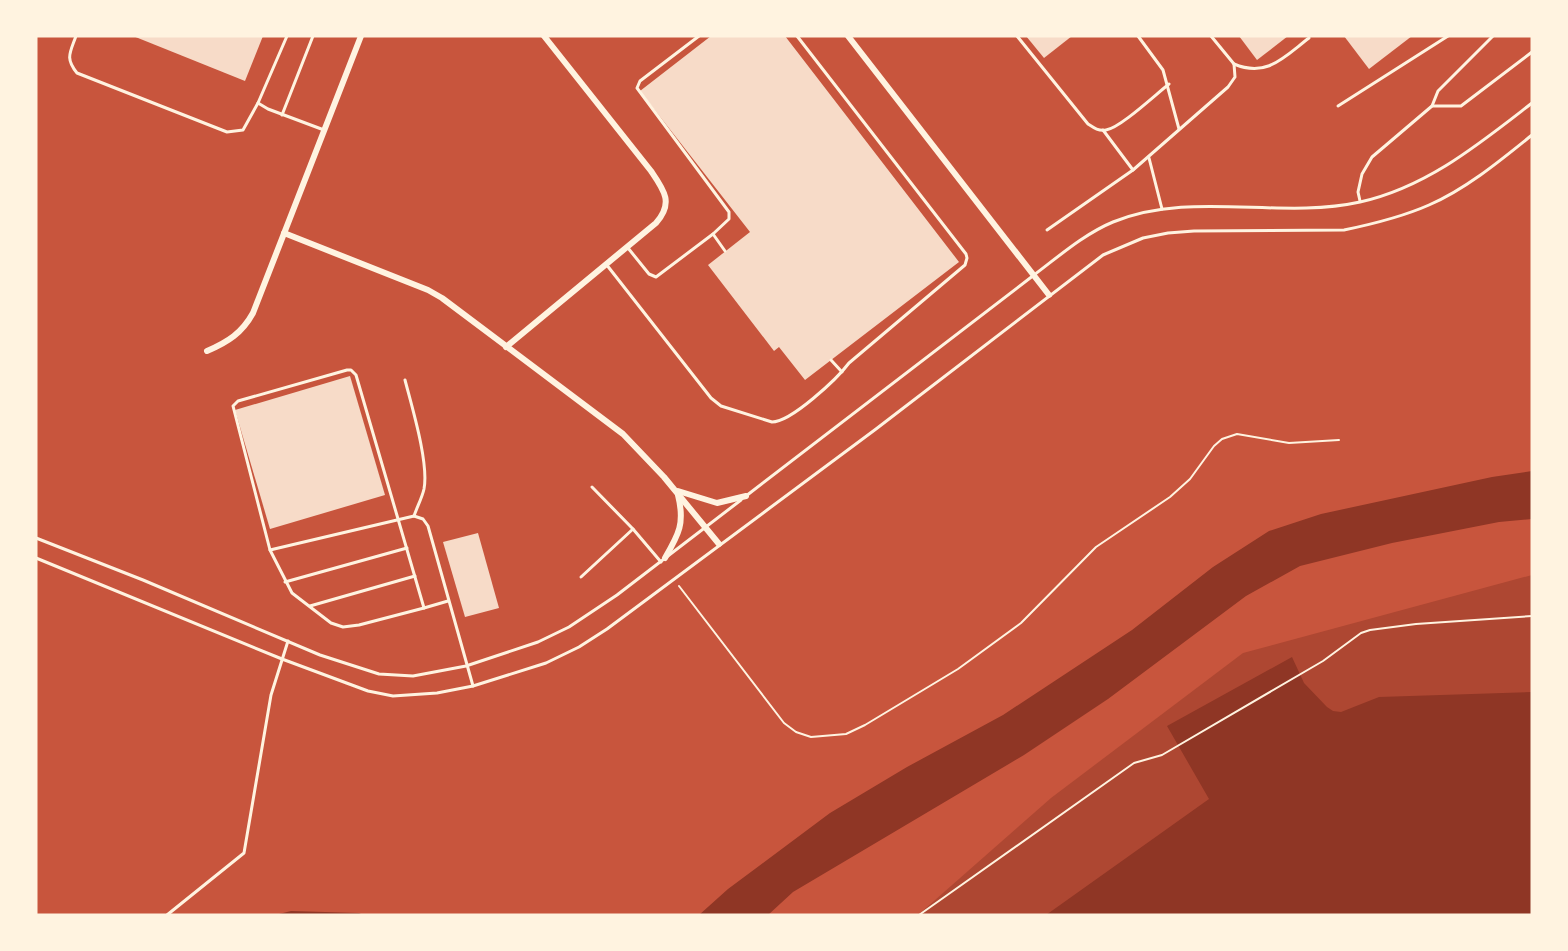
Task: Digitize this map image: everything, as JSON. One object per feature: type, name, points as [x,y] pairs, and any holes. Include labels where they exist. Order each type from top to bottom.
[{"type":"street","points":[[207,351],[240,333],[248,323],[361,36]]},
{"type":"street","points":[[506,348],[627,247],[663,215],[666,206],[661,186],[544,36]]},
{"type":"street","points":[[848,36],[1049,295]]},
{"type":"street","points":[[284,233],[428,290],[442,298],[622,434],[677,491],[719,544]]},
{"type":"street","points":[[677,491],[717,502],[746,496]]},
{"type":"street","points":[[663,560],[680,534],[682,512],[677,491]]},
{"type":"lane","points":[[76,36],[69,55],[70,65],[77,73],[227,132],[243,130],[258,104],[287,36]]},
{"type":"lane","points":[[282,114],[313,36]]},
{"type":"lane","points":[[627,247],[649,274],[656,277],[729,219],[729,212],[637,88],[640,81],[699,36]]},
{"type":"lane","points":[[606,264],[711,398],[721,406],[772,422],[778,422],[789,416],[965,265],[968,258],[797,36]]},
{"type":"lane","points":[[1017,36],[1088,124],[1097,129],[1103,130],[1118,125],[1168,84]]},
{"type":"lane","points":[[1138,36],[1163,70],[1179,129]]},
{"type":"lane","points":[[1211,36],[1234,64],[1246,69],[1258,70],[1272,66],[1309,38]]},
{"type":"lane","points":[[1338,106],[1448,36]]},
{"type":"lane","points":[[1360,202],[1358,192],[1362,174],[1372,158],[1432,106],[1438,91],[1493,36]]},
{"type":"lane","points":[[1432,106],[1461,106],[1532,52]]},
{"type":"lane","points":[[1047,230],[1133,170],[1228,87],[1236,77],[1234,64]]},
{"type":"lane","points":[[36,538],[340,662],[379,674],[413,676],[466,666],[538,642],[569,627],[663,560],[1075,244],[1111,222],[1162,209],[1309,207],[1360,202],[1414,184],[1454,162],[1532,103]]},
{"type":"lane","points":[[258,104],[324,130]]},
{"type":"lane","points":[[1103,130],[1133,170]]},
{"type":"lane","points":[[36,558],[282,659],[359,687],[393,696],[437,693],[473,686],[546,663],[579,647],[607,629],[876,429],[1103,255],[1143,238],[1194,231],[1344,230],[1404,214],[1430,204],[1469,181],[1532,135]]},
{"type":"lane","points":[[1149,157],[1162,209]]},
{"type":"lane","points":[[712,234],[725,251]]},
{"type":"lane","points":[[831,360],[842,372]]},
{"type":"lane","points":[[424,608],[400,519],[356,375],[351,370],[347,370],[238,401],[233,406],[270,550],[292,593],[331,623],[343,627],[359,625],[424,608],[448,601]]},
{"type":"lane","points":[[405,381],[416,422],[425,475],[424,489],[414,516]]},
{"type":"lane","points":[[592,486],[663,560]]},
{"type":"lane","points":[[270,550],[414,516],[423,519],[428,526],[473,686]]},
{"type":"lane","points":[[581,577],[633,529]]},
{"type":"lane","points":[[285,582],[407,548]]},
{"type":"lane","points":[[309,607],[415,576]]},
{"type":"lane","points":[[167,915],[234,863],[243,853],[271,695],[288,641]]},
{"type":"path","points":[[673,578],[784,723],[796,732],[811,737],[846,734],[958,669],[1021,623],[1096,547],[1170,496],[1190,479],[1214,446],[1222,439],[1237,434],[1289,442],[1339,440]]},
{"type":"path","points":[[919,915],[1134,763],[1162,755],[1178,746],[1323,661],[1361,633],[1416,624],[1532,616]]},
{"type":"shaded area","points":[[1532,471],[1532,519],[1499,522],[1392,543],[1300,566],[1246,596],[1108,699],[1024,755],[793,892],[768,915],[699,915],[728,889],[830,813],[907,767],[1003,715],[1132,630],[1213,567],[1269,531],[1321,514],[1492,477]]},
{"type":"shaded area","points":[[1532,575],[1532,915],[918,915],[1051,798],[1243,653]]},
{"type":"shaded area","points":[[1292,657],[1304,683],[1333,711],[1341,712],[1379,697],[1532,692],[1532,915],[1046,915],[1209,799],[1167,726]]},
{"type":"shaded area","points":[[291,911],[359,913],[363,915],[275,915]]},
{"type":"building","points":[[133,36],[263,36],[245,81]]},
{"type":"building","points":[[711,36],[785,36],[959,262],[805,380],[779,347],[774,351],[708,265],[750,232],[640,91]]},
{"type":"building","points":[[1026,36],[1072,36],[1044,58]]},
{"type":"building","points":[[1239,36],[1288,36],[1257,60]]},
{"type":"building","points":[[1344,36],[1412,36],[1369,69]]},
{"type":"building","points":[[350,376],[385,495],[270,529],[235,410]]},
{"type":"building","points":[[478,533],[499,608],[465,617],[443,542]]}]
